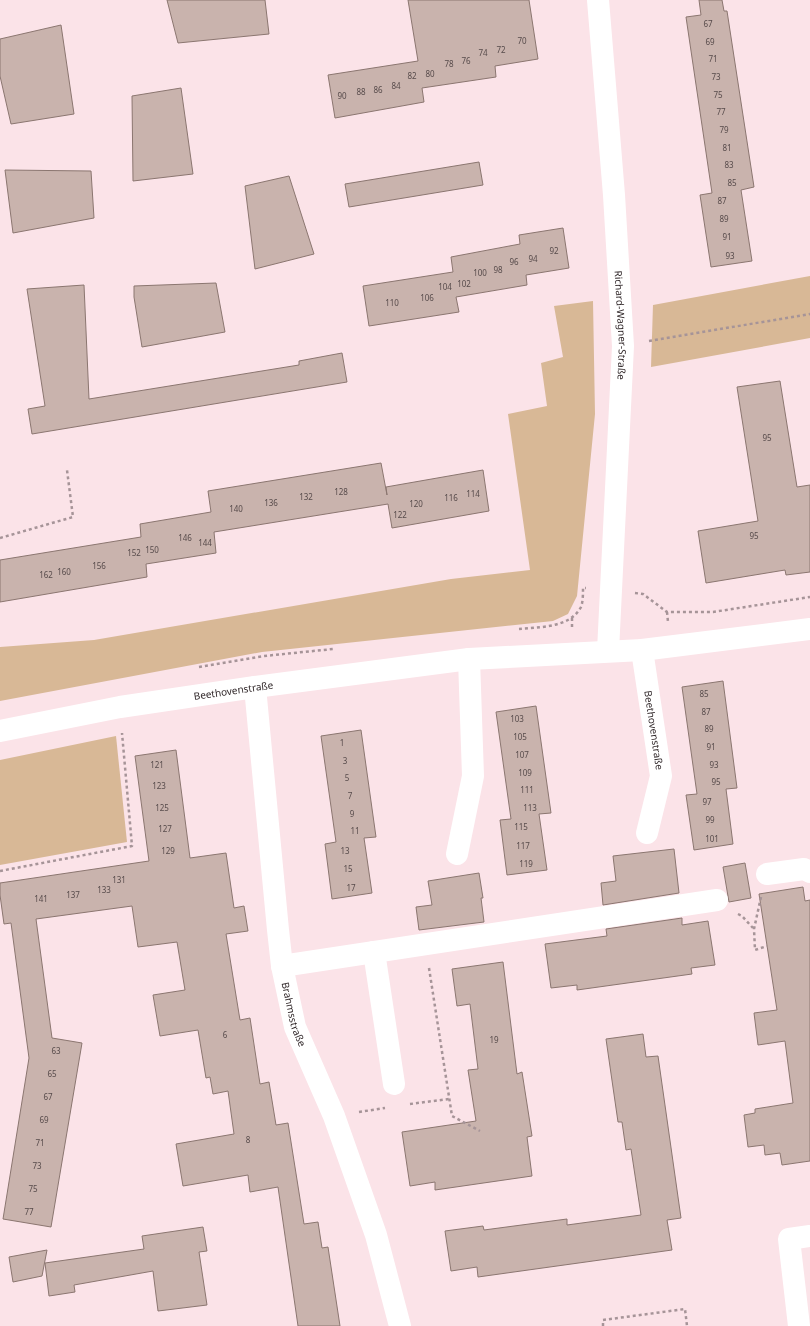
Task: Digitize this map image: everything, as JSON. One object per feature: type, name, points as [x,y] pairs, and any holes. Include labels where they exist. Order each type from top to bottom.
[{"type":"street","name":"Richard-Wagner-Straße","points":[[598,0],[614,195],[623,346],[608,651]]},
{"type":"street","name":"Beethovenstraße","points":[[0,731],[120,707],[255,687],[469,659],[642,650],[810,629]]},
{"type":"street","name":"Beethovenstraße","points":[[642,650],[661,776],[648,833]]},
{"type":"street","points":[[457,854],[473,776],[469,659]]},
{"type":"street","name":"Brahmsstraße","points":[[255,687],[282,966],[295,1027],[334,1116],[376,1235],[400,1326]]},
{"type":"street","points":[[767,874],[804,869],[810,872]]},
{"type":"street","points":[[282,966],[716,900]]},
{"type":"street","points":[[374,952],[394,1084]]},
{"type":"street","points":[[799,1326],[788,1239],[810,1236]]},
{"type":"path","points":[[623,346],[810,314]]},
{"type":"path","points":[[0,538],[73,517],[67,470]]},
{"type":"path","points":[[0,871],[132,846],[120,707]]},
{"type":"path","points":[[767,874],[754,929],[755,950],[767,946]]},
{"type":"path","points":[[425,944],[452,1116],[480,1131]]},
{"type":"path","points":[[603,1326],[603,1320],[685,1309],[687,1326]]},
{"type":"shaded area","points":[[810,276],[810,338],[651,367],[653,305]]},
{"type":"shaded area","points":[[593,301],[595,414],[577,596],[568,614],[553,621],[262,652],[0,701],[0,647],[94,640],[451,579],[530,570],[508,414],[547,406],[541,363],[563,357],[554,306]]},
{"type":"shaded area","points":[[116,736],[127,842],[0,865],[0,760]]},
{"type":"building","points":[[167,0],[265,0],[269,34],[178,43]]},
{"type":"building","points":[[408,0],[529,0],[538,59],[495,66],[496,77],[422,88],[424,102],[335,118],[328,75],[418,61]]},
{"type":"building","points":[[699,0],[722,0],[724,11],[727,11],[754,187],[741,190],[752,261],[711,267],[700,195],[712,193],[686,17],[701,15]]},
{"type":"building","points":[[61,25],[74,114],[11,124],[0,76],[0,39]]},
{"type":"building","points":[[181,88],[193,174],[133,181],[132,96]]},
{"type":"building","points":[[479,162],[483,185],[349,207],[345,184]]},
{"type":"building","points":[[5,170],[91,171],[94,218],[13,233]]},
{"type":"building","points":[[289,176],[314,254],[255,269],[245,186]]},
{"type":"building","points":[[563,228],[569,268],[526,275],[527,285],[456,297],[459,312],[369,326],[363,286],[453,272],[451,257],[520,244],[519,235]]},
{"type":"building","points":[[216,283],[225,332],[142,347],[134,297],[134,286]]},
{"type":"building","points":[[84,285],[89,399],[299,365],[299,361],[342,353],[347,382],[32,434],[28,409],[45,406],[27,289]]},
{"type":"building","points":[[780,381],[797,487],[810,485],[810,572],[786,575],[785,570],[706,583],[698,531],[758,521],[737,387]]},
{"type":"building","points":[[381,463],[387,495],[386,487],[483,470],[489,511],[392,528],[388,504],[214,532],[216,553],[146,564],[147,577],[0,602],[0,560],[141,537],[140,524],[211,512],[208,491]]},
{"type":"building","points":[[723,681],[737,788],[726,789],[733,844],[694,850],[686,795],[697,794],[682,687]]},
{"type":"building","points":[[536,706],[551,813],[539,814],[547,870],[507,875],[500,820],[511,819],[496,712]]},
{"type":"building","points":[[361,730],[376,837],[364,838],[372,893],[332,899],[325,844],[336,842],[321,736]]},
{"type":"building","points":[[176,750],[190,858],[226,853],[234,908],[244,906],[248,931],[226,934],[240,1020],[250,1018],[260,1084],[269,1082],[276,1125],[288,1123],[304,1224],[318,1222],[322,1248],[328,1247],[340,1326],[298,1326],[278,1187],[250,1192],[248,1175],[183,1186],[176,1144],[234,1134],[228,1091],[213,1094],[210,1077],[206,1078],[198,1030],[160,1036],[153,995],[185,990],[177,942],[138,947],[132,906],[36,919],[52,1038],[82,1043],[51,1227],[3,1219],[29,1058],[11,923],[4,924],[0,883],[149,861],[135,756]]},
{"type":"building","points":[[674,849],[679,893],[603,905],[601,883],[616,881],[613,856]]},
{"type":"building","points":[[745,863],[751,898],[729,902],[723,867]]},
{"type":"building","points":[[479,873],[483,898],[481,898],[484,922],[419,930],[416,907],[432,905],[428,881]]},
{"type":"building","points":[[803,887],[805,901],[810,900],[810,1161],[782,1165],[780,1153],[765,1155],[764,1145],[748,1147],[744,1115],[755,1113],[755,1109],[793,1103],[785,1041],[758,1045],[754,1013],[777,1010],[759,894]]},
{"type":"building","points":[[682,918],[682,925],[708,921],[715,965],[691,968],[692,974],[577,990],[577,985],[551,988],[545,944],[607,936],[606,929]]},
{"type":"building","points":[[503,962],[517,1074],[522,1072],[532,1136],[527,1137],[532,1176],[435,1190],[435,1182],[410,1186],[402,1132],[476,1121],[468,1070],[478,1069],[470,1004],[457,1006],[452,969]]},
{"type":"building","points":[[643,1034],[646,1057],[658,1056],[681,1218],[667,1220],[672,1250],[478,1277],[477,1267],[451,1271],[445,1231],[483,1226],[484,1230],[567,1219],[567,1225],[641,1215],[631,1149],[626,1150],[622,1122],[618,1122],[606,1039]]},
{"type":"building","points":[[203,1227],[207,1251],[199,1252],[207,1305],[158,1311],[153,1271],[74,1285],[75,1292],[49,1296],[45,1263],[144,1249],[142,1236]]},
{"type":"building","points":[[47,1250],[42,1276],[13,1282],[9,1257]]}]
